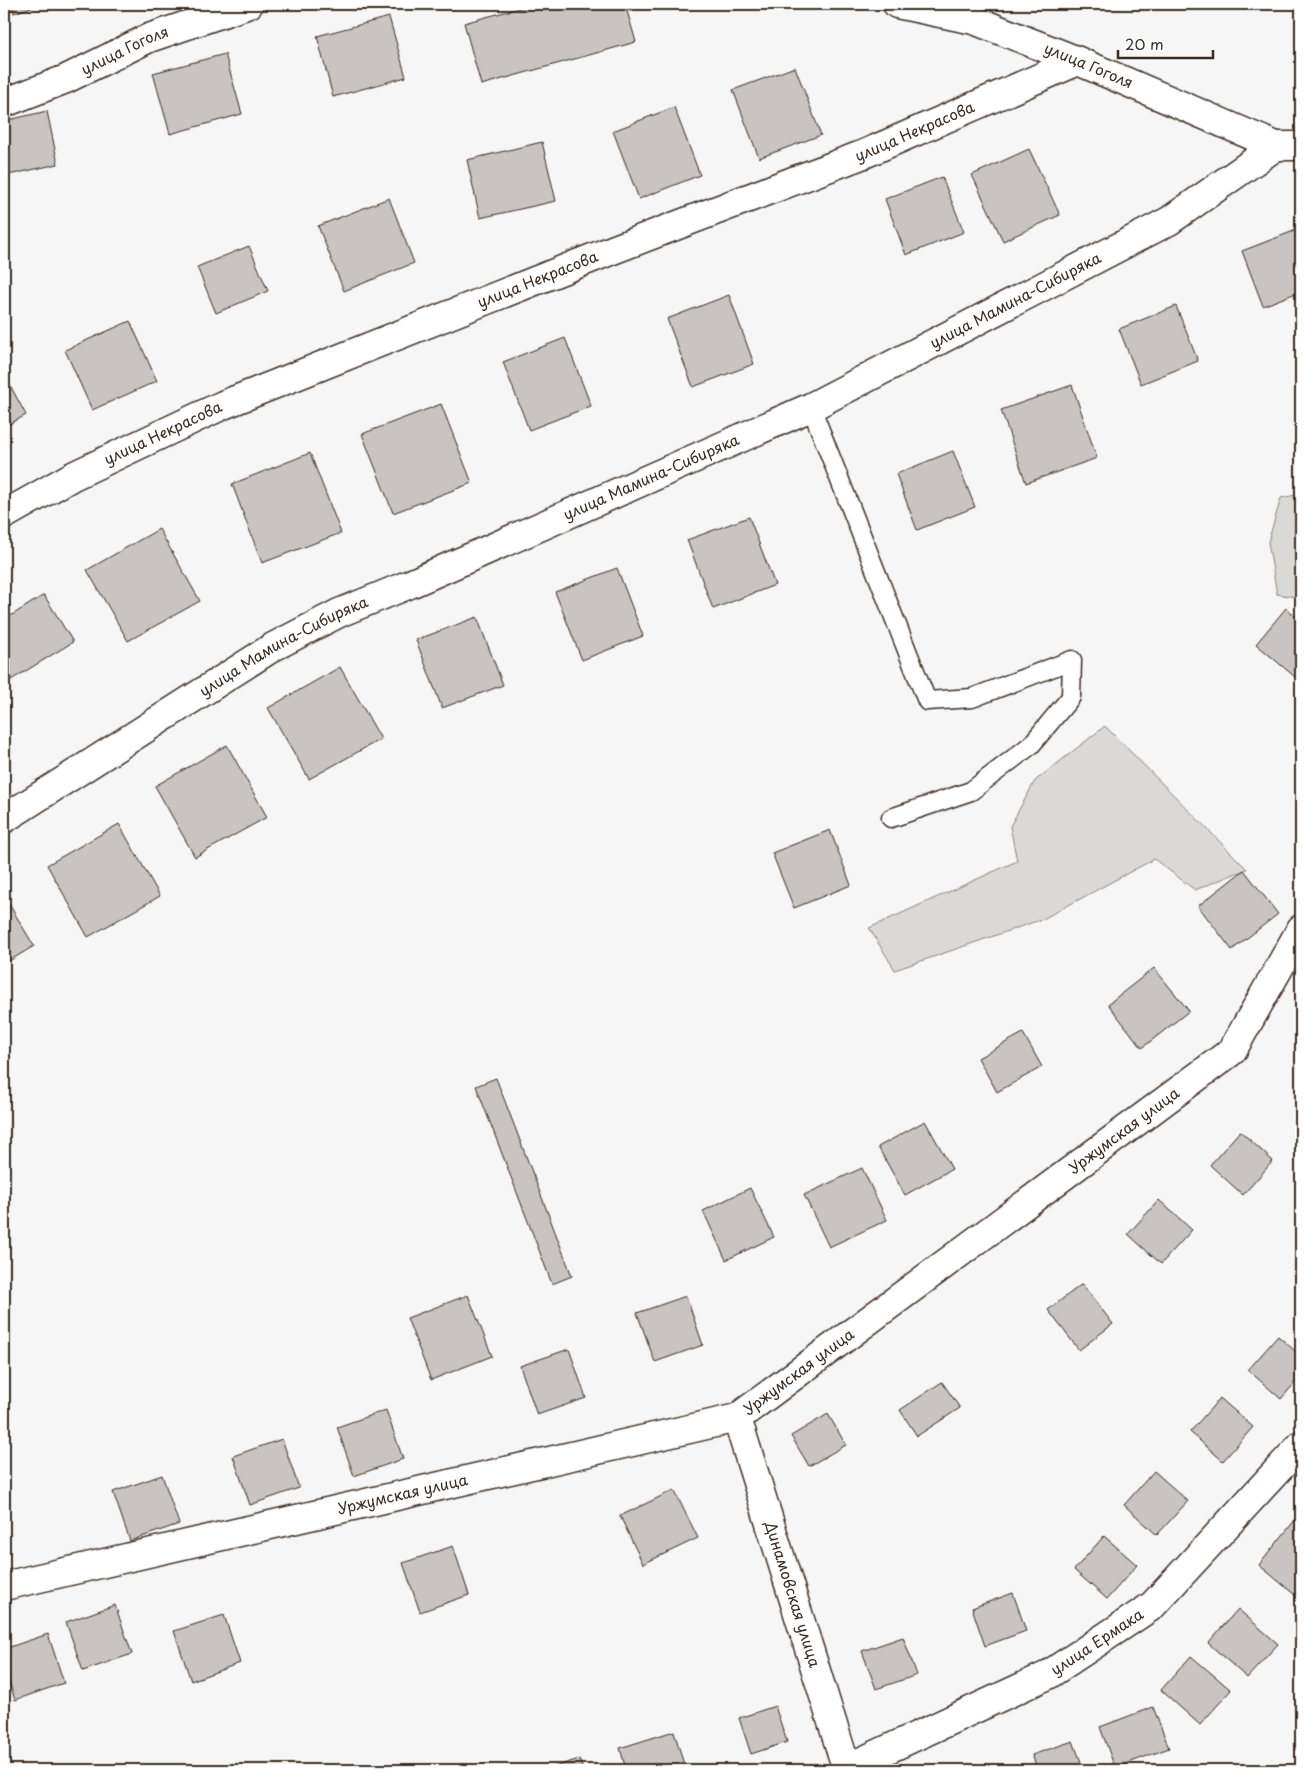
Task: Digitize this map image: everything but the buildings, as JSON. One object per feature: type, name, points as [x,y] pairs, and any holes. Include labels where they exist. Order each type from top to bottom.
[{"type":"street","name":"улица Гоголя","points":[[4,103],[66,79],[149,38],[249,4]]},
{"type":"street","name":"улица Гоголя","points":[[897,4],[974,20],[1288,146]]},
{"type":"street","name":"улица Некрасова","points":[[4,515],[73,476],[223,405],[615,249],[864,154],[1078,61]]},
{"type":"street","name":"улица Мамина-Сибиряка","points":[[4,819],[273,647],[330,617],[811,407],[1170,221],[1288,146]]},
{"type":"street","name":"Уржумская улица","points":[[4,1586],[737,1418],[1232,1051],[1301,929]]},
{"type":"street","name":"Динамовская улица","points":[[737,1418],[846,1770]]},
{"type":"street","name":"улица Ермака","points":[[846,1770],[1048,1675],[1152,1606],[1301,1445]]},
{"type":"lane","points":[[811,407],[927,701],[972,698],[1072,660],[1071,697],[1031,746],[971,791],[892,818]]},
{"type":"shaded area","points":[[1301,494],[1301,598],[1277,594],[1268,542],[1281,498]]},
{"type":"shaded area","points":[[1105,726],[1247,869],[1195,890],[1154,859],[1043,919],[895,970],[869,928],[1017,861],[1010,826],[1035,781]]}]
